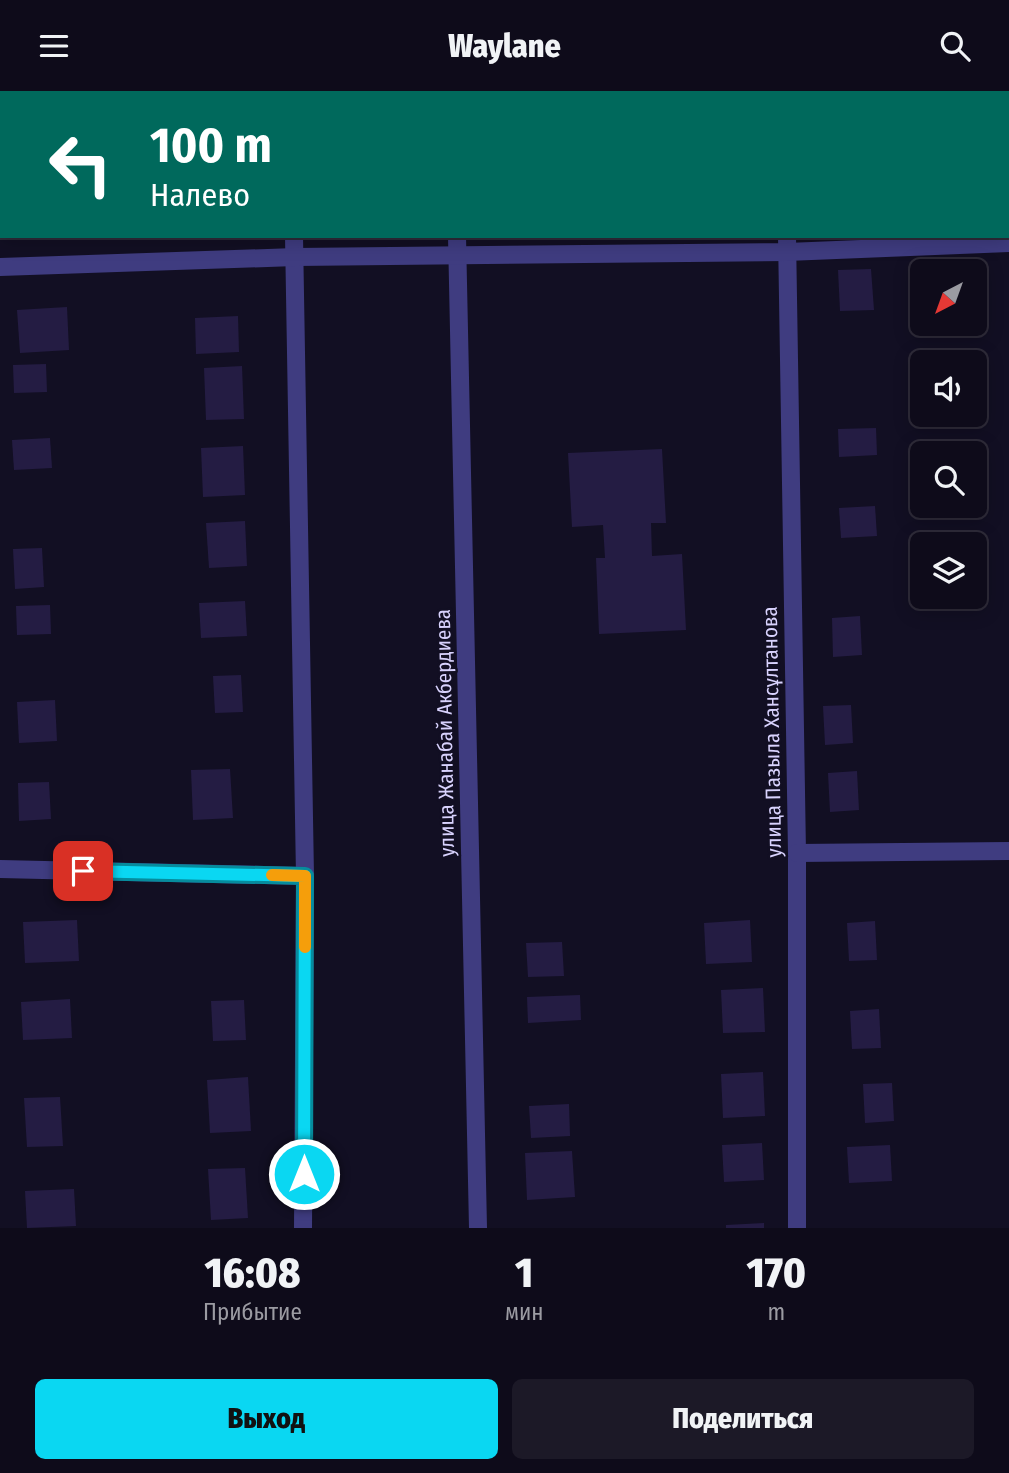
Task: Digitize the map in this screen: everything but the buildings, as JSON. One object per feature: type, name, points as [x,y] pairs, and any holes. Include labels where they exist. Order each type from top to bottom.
[{"type":"street","points":[[294,238],[305,876],[303,1228]]},
{"type":"street","name":"улица Жанабай Акбердиева","points":[[457,238],[478,1228]]},
{"type":"street","points":[[0,267],[295,257],[457,256],[787,244],[1009,243]]},
{"type":"street","name":"улица Пазыла Хансұлтанова","points":[[787,244],[797,853],[797,1228]]},
{"type":"street","points":[[797,853],[1009,851]]},
{"type":"street","points":[[0,869],[305,876]]},
{"type":"slow traffic","points":[[272,875],[305,876],[305,947]]},
{"type":"route","points":[[83,871],[305,876],[304,1174]]}]
